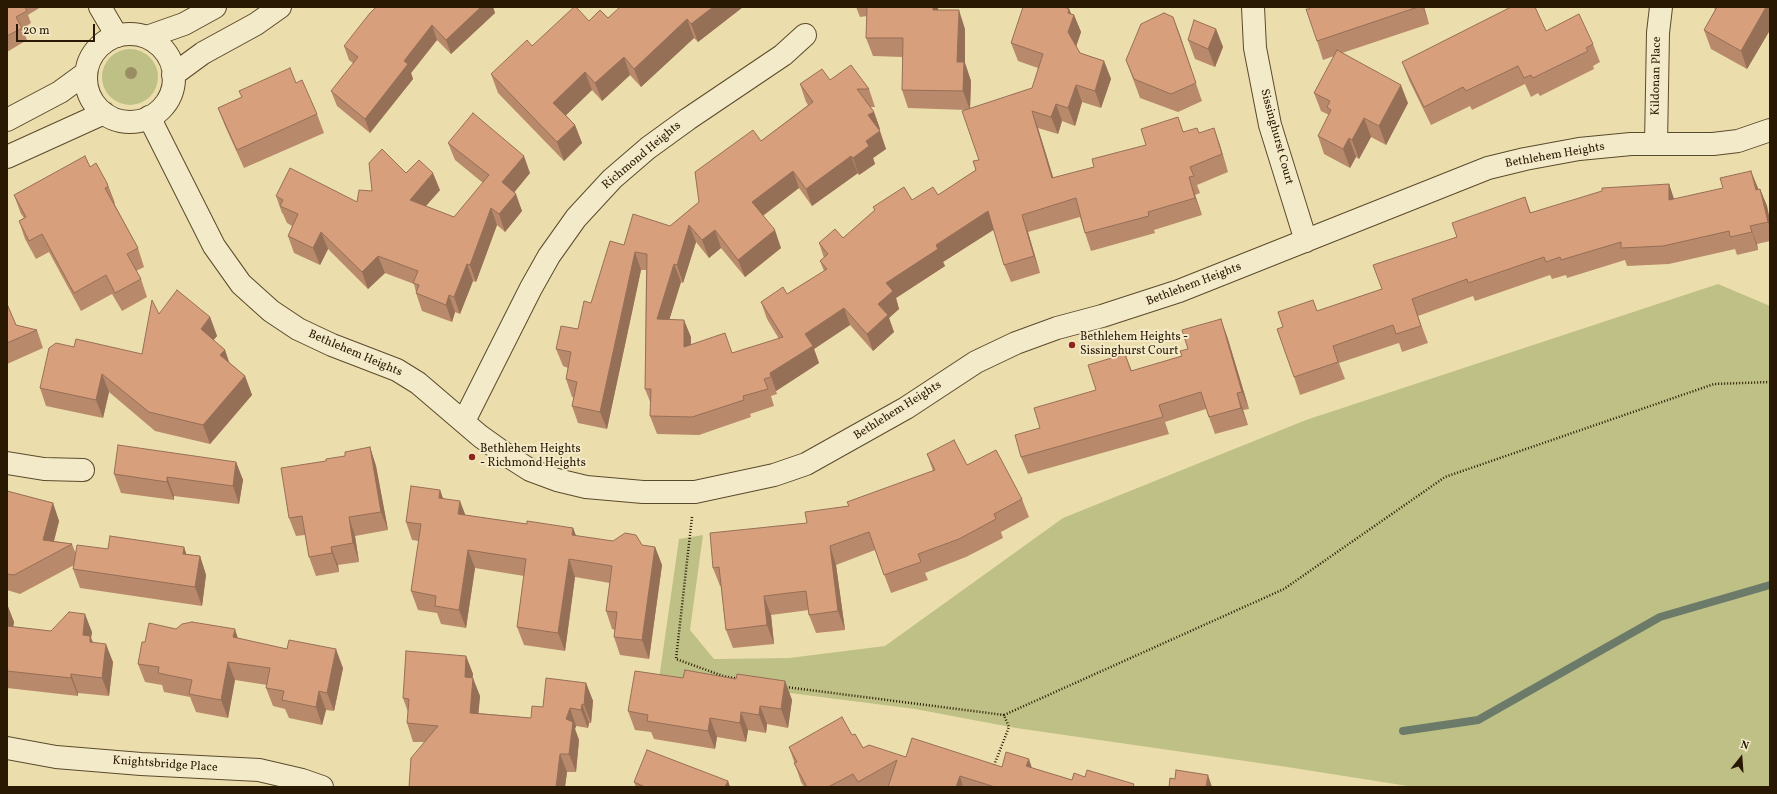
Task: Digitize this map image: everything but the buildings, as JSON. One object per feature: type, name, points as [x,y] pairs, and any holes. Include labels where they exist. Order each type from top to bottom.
[{"type":"street","points":[[100,7],[117,36]]},
{"type":"street","points":[[146,37],[162,49],[170,61],[173,75],[172,88],[167,100],[160,110],[149,117],[138,121],[114,119],[104,113],[94,103],[88,90],[86,73],[92,55],[99,47],[117,36],[127,34],[146,37],[184,24],[214,7]]},
{"type":"street","points":[[173,75],[203,53],[256,24],[280,7]]},
{"type":"street","name":"Sissinghurst Court","points":[[1253,7],[1255,48],[1270,125],[1306,241]]},
{"type":"street","name":"Kildonan Place","points":[[1656,144],[1658,33],[1660,7]]},
{"type":"street","name":"Richmond Heights","points":[[464,421],[530,288],[549,256],[576,218],[612,179],[648,148],[783,55],[805,35]]},
{"type":"street","points":[[7,120],[55,96],[86,73]]},
{"type":"street","points":[[7,157],[104,113]]},
{"type":"street","name":"Bethlehem Heights","points":[[149,117],[214,246],[241,284],[271,311],[298,329],[332,345],[397,370],[418,383],[508,456],[530,470],[557,480],[586,486],[643,492],[695,492],[774,475],[806,464],[906,408],[976,362],[1016,343],[1057,328],[1149,302],[1488,168],[1525,158],[1579,149],[1631,144],[1726,143],[1738,141],[1770,130]]},
{"type":"street","points":[[7,463],[44,469],[83,470]]},
{"type":"street","name":"Knightsbridge Place","points":[[7,748],[56,756],[87,759],[259,770],[302,780],[322,787]]},
{"type":"path","points":[[781,686],[1004,715],[1284,589],[1444,478],[1714,384],[1770,382]]},
{"type":"path","points":[[695,492],[676,659],[723,676],[745,680]]},
{"type":"path","points":[[991,774],[1009,727],[1004,715]]},
{"type":"green space","points":[[130,49],[141,51],[150,57],[156,66],[158,77],[156,88],[150,97],[141,103],[130,105],[119,103],[110,97],[104,88],[102,77],[104,66],[110,57],[119,51]]},
{"type":"green space","points":[[1718,284],[1770,306],[1770,787],[1414,787],[1016,728],[915,709],[782,692],[659,679],[679,539],[703,535],[690,630],[714,659],[789,658],[885,646],[1063,518],[1306,420]]},
{"type":"waterway","points":[[1403,731],[1478,720],[1660,617],[1770,585]]},
{"type":"place","name":"Bethlehem Heights - Sissinghurst Court","points":[[1072,345]]},
{"type":"place","name":"Bethlehem Heights - Richmond Heights","points":[[472,457]]}]
